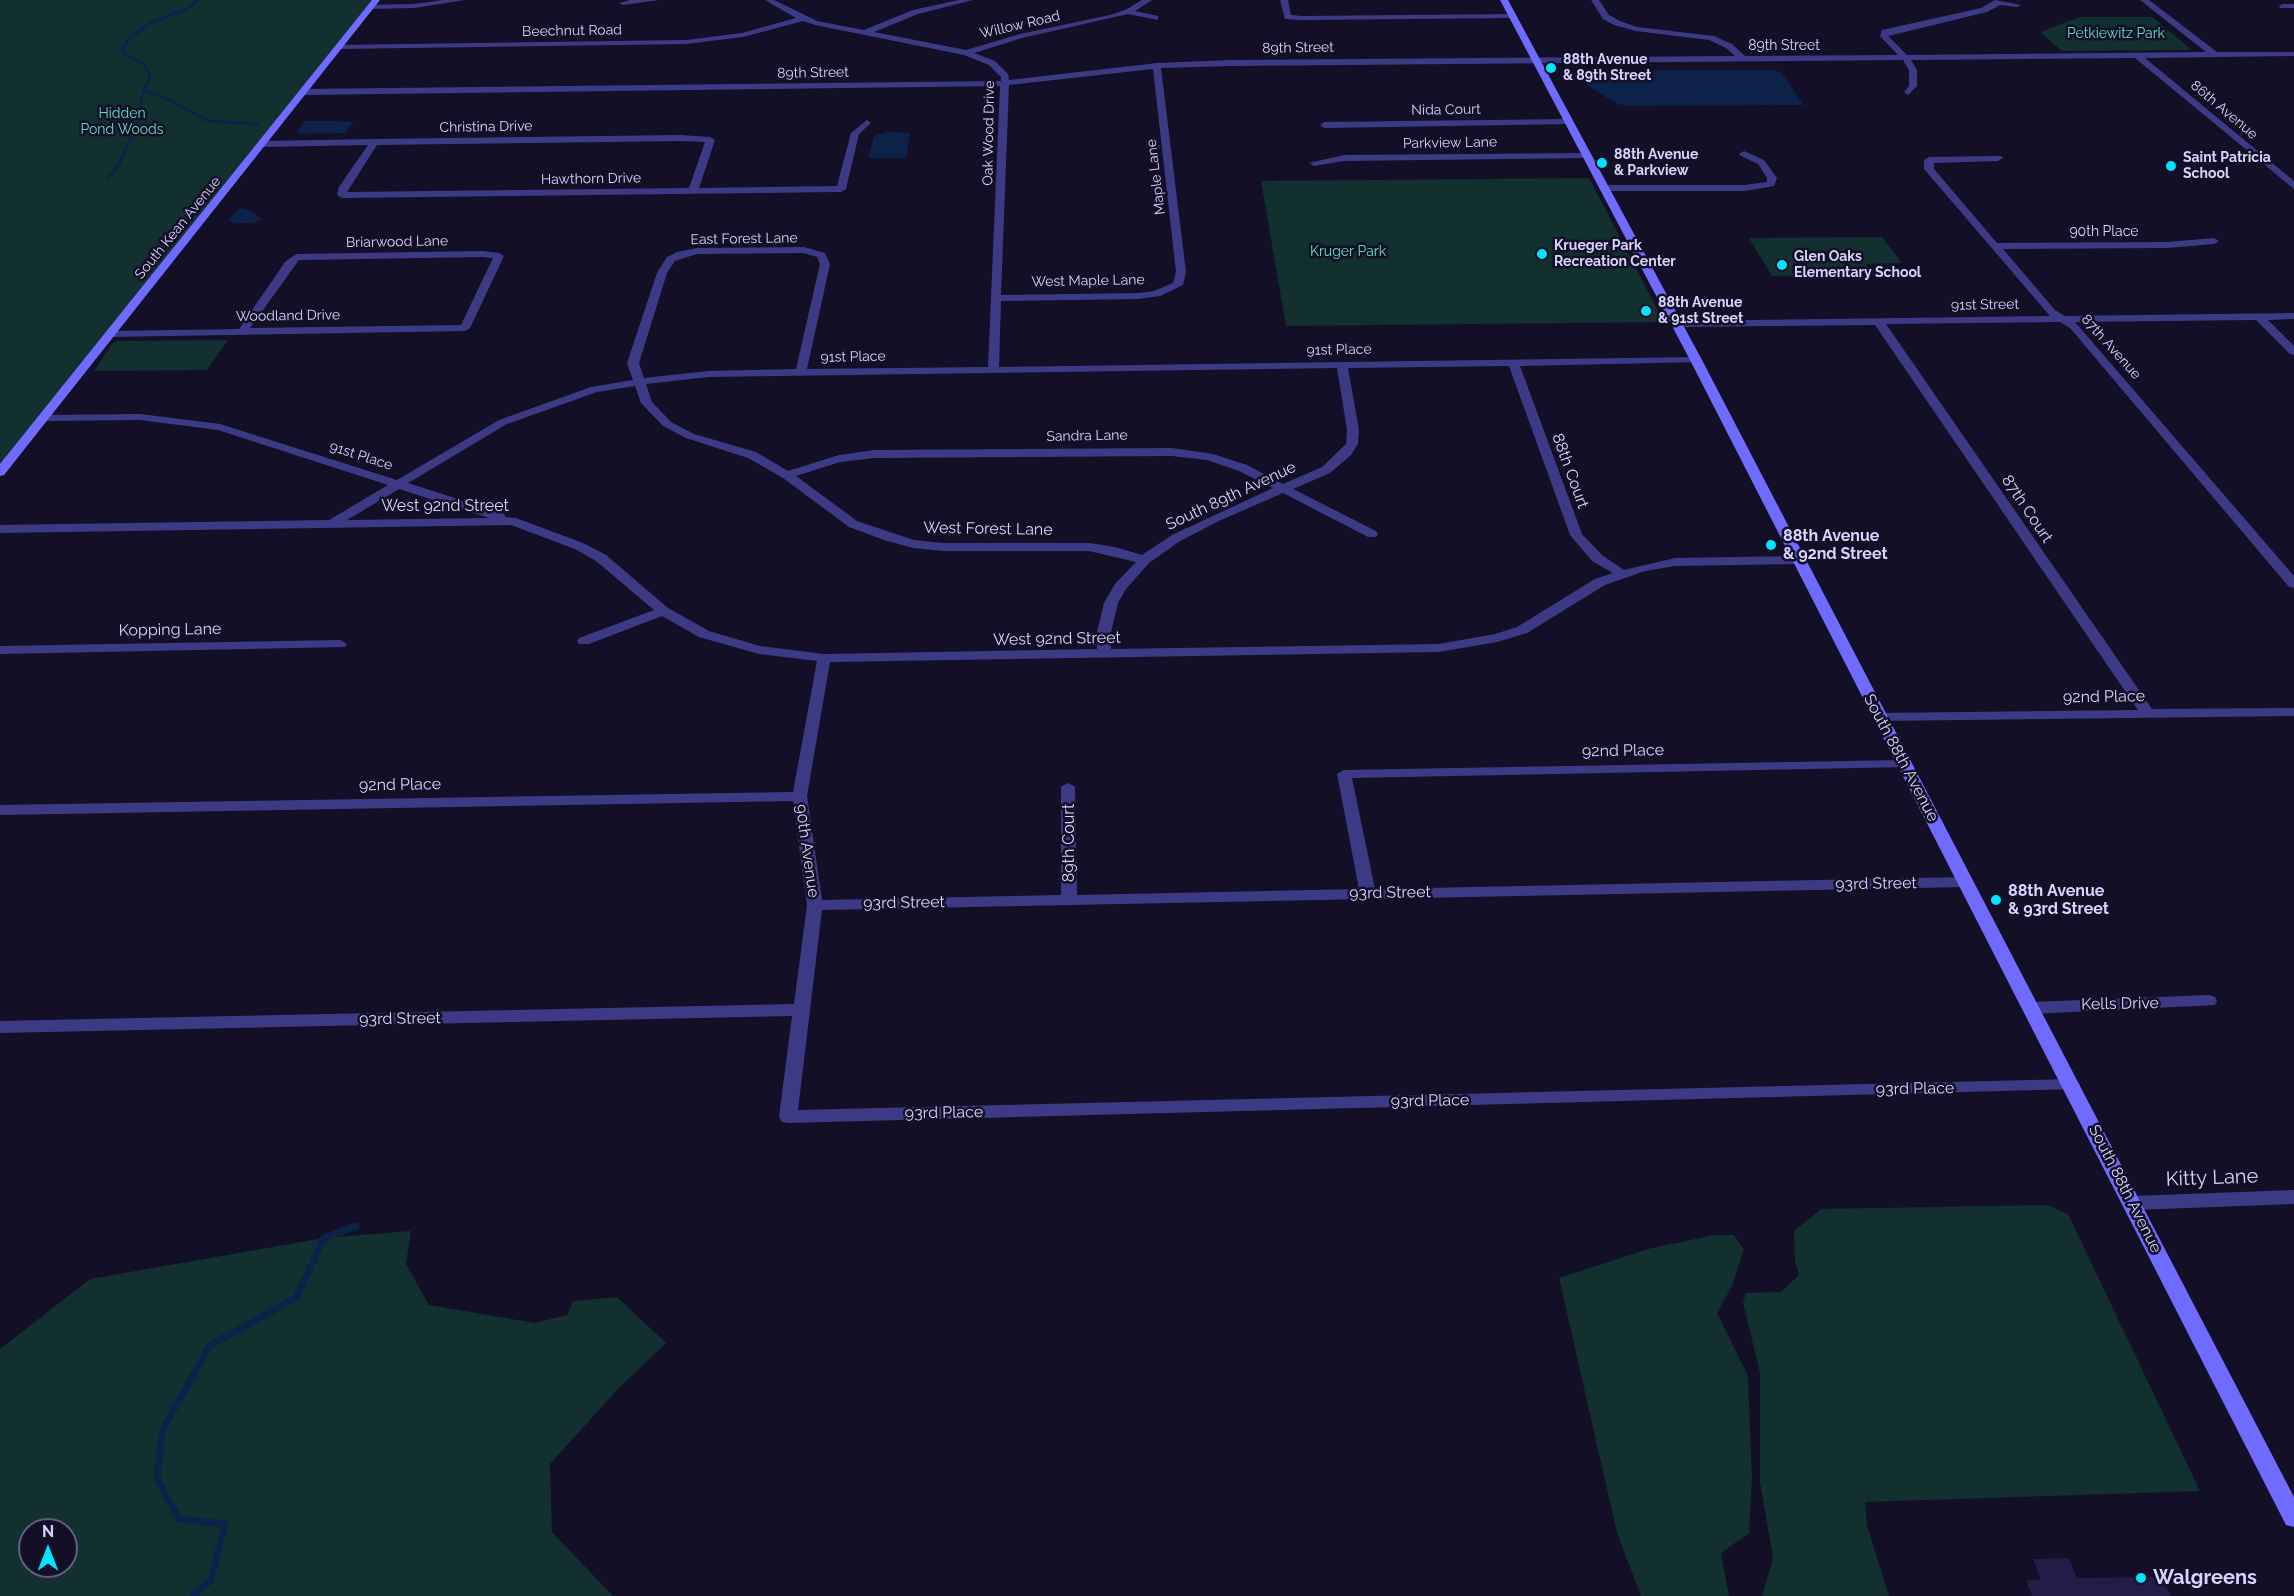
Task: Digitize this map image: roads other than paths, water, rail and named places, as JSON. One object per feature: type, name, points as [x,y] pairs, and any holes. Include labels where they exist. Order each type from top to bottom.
[{"type":"street","points":[[373,4],[414,6],[461,0]]},
{"type":"street","points":[[623,3],[655,0]]},
{"type":"street","name":"Oak Wood Drive","points":[[769,0],[803,18],[966,53],[996,66],[1005,76],[993,370]]},
{"type":"street","points":[[866,33],[915,12],[969,0]]},
{"type":"street","name":"Willow Road","points":[[966,53],[1020,36],[1088,24],[1128,12],[1148,0]]},
{"type":"street","points":[[1284,0],[1288,17],[1513,16]]},
{"type":"street","name":"South 88th Avenue","points":[[1504,0],[1696,360],[2294,1518]]},
{"type":"street","points":[[1595,0],[1606,17],[1617,23],[1636,29],[1711,38],[1729,45],[1743,59]]},
{"type":"street","points":[[2144,0],[2215,55]]},
{"type":"street","points":[[1908,92],[1913,86],[1914,75],[1906,58],[1884,36],[1885,32],[1984,10],[1999,1],[2017,5]]},
{"type":"street","name":"South Kean Avenue","points":[[0,472],[373,4]]},
{"type":"street","points":[[2283,6],[2294,6]]},
{"type":"street","points":[[1128,12],[1155,18]]},
{"type":"street","name":"Beechnut Road","points":[[338,47],[686,42],[743,35],[803,18]]},
{"type":"street","name":"89th Street","points":[[303,92],[932,86],[1005,83],[1157,66],[1231,63],[2293,54]]},
{"type":"street","name":"86th Avenue","points":[[2137,56],[2294,186]]},
{"type":"street","name":"Maple Lane","points":[[1157,66],[1181,272],[1179,285]]},
{"type":"street","name":"Nida Court","points":[[1324,126],[1569,122]]},
{"type":"street","name":"Hawthorn Drive","points":[[375,142],[344,187],[342,195],[841,189],[855,133],[867,123]]},
{"type":"street","name":"Christina Drive","points":[[262,144],[680,138],[710,140],[693,191]]},
{"type":"street","points":[[1604,188],[1751,188],[1771,184],[1772,178],[1761,162],[1744,154]]},
{"type":"street","name":"Parkview Lane","points":[[1314,164],[1344,158],[1587,155]]},
{"type":"street","name":"87th Avenue","points":[[1998,158],[1929,160],[1929,170],[2051,312],[2074,326],[2294,584]]},
{"type":"street","name":"90th Place","points":[[1995,246],[2167,245],[2214,241]]},
{"type":"street","name":"East Forest Lane","points":[[662,273],[671,259],[697,251],[804,250],[822,255],[825,264],[801,373]]},
{"type":"street","name":"Briarwood Lane","points":[[243,331],[296,257],[482,254],[499,256],[465,328]]},
{"type":"street","name":"West Forest Lane","points":[[662,273],[633,363],[647,403],[667,424],[690,436],[752,455],[787,475],[853,524],[888,537],[913,544],[971,548],[1089,547],[1115,551],[1144,560]]},
{"type":"street","points":[[1179,285],[1191,289]]},
{"type":"street","name":"West Maple Lane","points":[[997,297],[1139,296],[1156,294],[1179,285]]},
{"type":"street","points":[[2258,316],[2294,351]]},
{"type":"street","name":"91st Street","points":[[1676,324],[2294,316]]},
{"type":"street","name":"87th Court","points":[[1878,321],[2148,714]]},
{"type":"street","name":"Woodland Drive","points":[[110,334],[465,328]]},
{"type":"street","name":"91st Place","points":[[43,418],[140,417],[220,427],[398,484],[503,422],[572,396],[639,381],[708,374],[1696,360]]},
{"type":"street","name":"88th Court","points":[[1513,363],[1576,535],[1597,558],[1621,573]]},
{"type":"street","name":"South 89th Avenue","points":[[1104,655],[1104,632],[1111,603],[1125,580],[1144,560],[1176,538],[1217,517],[1326,470],[1342,457],[1352,444],[1353,430],[1342,365]]},
{"type":"street","name":"Sandra Lane","points":[[787,475],[839,459],[874,454],[1154,451],[1192,454],[1228,462],[1372,534]]},
{"type":"street","points":[[398,484],[512,521]]},
{"type":"street","name":"West 92nd Street","points":[[333,524],[398,484]]},
{"type":"street","name":"West 92nd Street","points":[[0,529],[512,521],[579,546],[601,558],[663,611],[704,634],[740,646],[797,656],[824,658],[1419,649],[1460,645],[1497,638],[1522,630],[1600,582],[1621,573],[1675,562],[1798,560]]},
{"type":"street","points":[[584,641],[663,611]]},
{"type":"street","name":"Kopping Lane","points":[[0,650],[340,644]]},
{"type":"street","name":"90th Avenue","points":[[788,1117],[814,905],[800,796],[824,658]]},
{"type":"street","name":"92nd Place","points":[[1879,717],[2294,712]]},
{"type":"street","name":"92nd Place","points":[[1368,893],[1344,774],[1903,764]]},
{"type":"street","name":"89th Court","points":[[1068,787],[1069,900]]},
{"type":"street","name":"92nd Place","points":[[0,810],[800,796]]},
{"type":"street","name":"93rd Street","points":[[814,905],[1965,882]]},
{"type":"street","name":"Kells Drive","points":[[2031,1008],[2210,1001]]},
{"type":"street","name":"93rd Street","points":[[0,1027],[800,1010]]},
{"type":"street","name":"93rd Place","points":[[788,1117],[2071,1085]]},
{"type":"street","name":"Kitty Lane","points":[[2132,1203],[2294,1197]]},
{"type":"water","points":[[1576,70],[1774,70],[1781,72],[1804,105],[1627,106],[1617,104],[1590,87],[1577,77]]},
{"type":"water","points":[[305,121],[354,122],[345,133],[299,134],[298,130]]},
{"type":"water","points":[[886,132],[910,133],[906,158],[868,158],[874,136]]},
{"type":"water","points":[[240,208],[249,210],[262,219],[253,223],[235,223],[228,220]]},
{"type":"waterway","points":[[144,91],[150,77],[145,65],[124,54],[122,50],[129,39],[150,23],[189,8],[198,0]]},
{"type":"waterway","points":[[108,179],[120,163],[141,114],[141,99],[144,91]]},
{"type":"waterway","points":[[144,91],[168,99],[208,121],[257,124]]},
{"type":"waterway","points":[[193,1596],[211,1580],[225,1524],[179,1519],[157,1479],[162,1431],[210,1345],[296,1298],[324,1238],[356,1226]]},
{"type":"place","name":"88th Avenue & 89th Street","points":[[1551,68]]},
{"type":"place","name":"88th Avenue & Parkview","points":[[1602,163]]},
{"type":"place","name":"Saint Patricia School","points":[[2171,166]]},
{"type":"place","name":"Krueger Park Recreation Center","points":[[1542,254]]},
{"type":"place","name":"Glen Oaks Elementary School","points":[[1782,265]]},
{"type":"place","name":"88th Avenue & 91st Street","points":[[1646,311]]},
{"type":"place","name":"88th Avenue & 92nd Street","points":[[1771,545]]},
{"type":"place","name":"88th Avenue & 93rd Street","points":[[1996,900]]},
{"type":"place","name":"Walgreens","points":[[2141,1578]]},
{"type":"park label","name":"Petkiewitz Park","points":[[2116,34]]},
{"type":"park label","name":"Hidden Pond Woods","points":[[122,122]]},
{"type":"park label","name":"Kruger Park","points":[[1348,252]]}]
